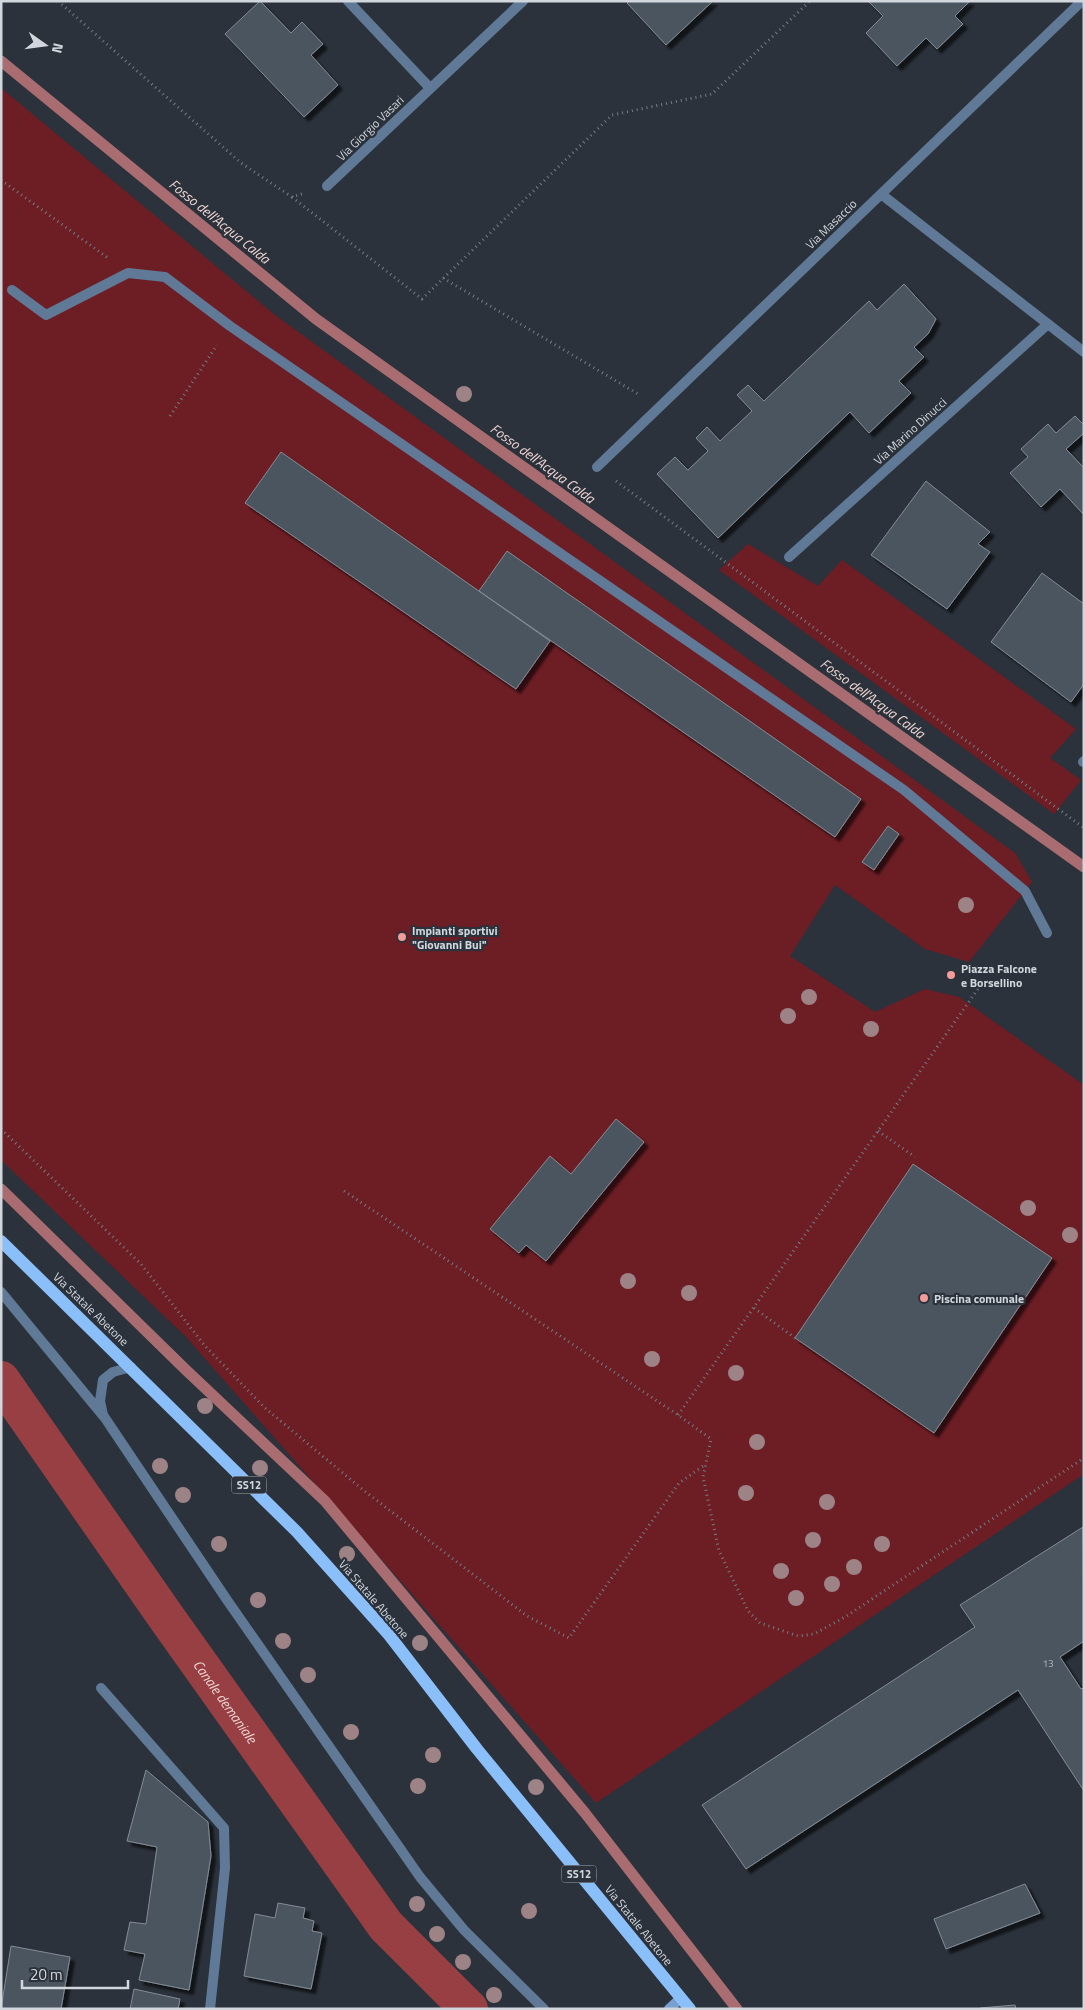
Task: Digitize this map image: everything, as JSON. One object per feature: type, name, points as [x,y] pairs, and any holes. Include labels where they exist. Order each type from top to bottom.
[{"type":"main road","name":"Via Statale Abetone","points":[[1,1241],[297,1532],[342,1581],[690,2009]]},
{"type":"main road","points":[[669,2009],[681,1998]]},
{"type":"street","points":[[348,1],[430,88]]},
{"type":"street","name":"Via Giorgio Vasari","points":[[327,186],[523,1]]},
{"type":"street","name":"Via Masaccio","points":[[597,467],[1082,1]]},
{"type":"street","points":[[881,194],[1084,352]]},
{"type":"street","points":[[12,290],[46,315],[128,272],[165,277],[230,326],[904,790],[1025,891],[1047,933]]},
{"type":"street","name":"Via Marino Dinucci","points":[[789,557],[1048,324]]},
{"type":"street","points":[[1,1292],[104,1418],[227,1600],[420,1877],[464,1930],[544,2009]]},
{"type":"street","points":[[104,1418],[100,1401],[103,1380],[113,1372],[131,1368]]},
{"type":"street","points":[[101,1688],[224,1828],[225,1868],[210,2009]]},
{"type":"path","points":[[58,1],[241,163],[292,197],[422,298],[612,116],[712,94],[810,1]]},
{"type":"path","points":[[1,180],[128,272]]},
{"type":"path","points":[[292,197],[327,186]]},
{"type":"path","points":[[443,278],[659,407]]},
{"type":"path","points":[[170,416],[230,326]]},
{"type":"path","points":[[597,467],[1084,828]]},
{"type":"path","points":[[678,1415],[980,986]]},
{"type":"path","points":[[1,1129],[141,1264],[204,1346],[266,1408],[362,1489],[527,1616],[569,1638],[679,1483],[706,1464]]},
{"type":"path","points":[[878,1131],[915,1157]]},
{"type":"path","points":[[344,1191],[711,1439],[703,1477],[720,1551],[748,1611],[760,1623],[798,1636],[814,1634],[845,1617],[1084,1458]]},
{"type":"path","points":[[754,1308],[795,1338]]},
{"type":"shaded area","name":"Impianti sportivi \"Giovanni Bui\"","points":[[1,88],[275,315],[1015,853],[1032,882],[969,962],[925,949],[835,885],[790,956],[875,1012],[925,989],[959,997],[1084,1085],[1084,1474],[596,1803],[185,1336],[1,1160]]},
{"type":"shaded area","points":[[748,544],[818,586],[842,560],[1076,729],[1050,758],[1081,780],[1054,814],[719,570]]},
{"type":"building","points":[[260,1],[291,33],[302,22],[323,44],[311,55],[338,85],[304,117],[225,34]]},
{"type":"building","points":[[629,1],[713,1],[666,45],[627,3]]},
{"type":"building","points":[[868,1],[970,1],[955,16],[963,24],[937,49],[926,38],[897,66],[866,33],[883,16]]},
{"type":"building","points":[[904,284],[936,319],[928,334],[914,347],[924,357],[899,381],[911,393],[869,433],[850,412],[718,538],[657,474],[675,457],[688,470],[708,451],[696,438],[707,427],[720,441],[752,411],[737,395],[748,385],[764,401],[869,301],[877,310]]},
{"type":"building","points":[[1075,416],[1084,425],[1084,433],[1066,449],[1084,468],[1084,515],[1060,489],[1041,507],[1010,473],[1028,457],[1021,449],[1048,424],[1056,433]]},
{"type":"building","points":[[281,452],[550,641],[516,689],[245,503]]},
{"type":"building","points":[[926,481],[990,532],[978,544],[990,552],[947,609],[871,555]]},
{"type":"building","points":[[507,551],[861,799],[835,837],[479,591]]},
{"type":"building","points":[[1042,573],[1084,604],[1084,684],[1071,702],[991,642]]},
{"type":"building","points":[[888,826],[899,834],[874,870],[862,862]]},
{"type":"building","points":[[616,1119],[644,1142],[546,1261],[526,1245],[519,1253],[490,1229],[550,1156],[571,1174]]},
{"type":"building","name":"Piscina comunale","points":[[913,1164],[1052,1258],[934,1433],[795,1338]]},
{"type":"building","points":[[1083,1527],[1084,1641],[1060,1657],[1081,1689],[1084,1688],[1084,1791],[1018,1690],[746,1869],[702,1805],[975,1627],[960,1605]]},
{"type":"building","points":[[146,1770],[208,1822],[211,1856],[189,1990],[139,1980],[145,1954],[124,1950],[130,1922],[146,1924],[157,1847],[127,1841]]},
{"type":"building","points":[[1025,1884],[1040,1913],[946,1949],[934,1919]]},
{"type":"building","points":[[278,1903],[305,1908],[303,1918],[314,1921],[312,1931],[322,1933],[311,1989],[244,1976],[255,1914],[275,1918]]},
{"type":"building","points":[[11,1946],[70,1957],[61,2009],[1,2009]]},
{"type":"building","points":[[134,1989],[180,1999],[178,2009],[130,2009]]},
{"type":"building","points":[[1015,2005],[1016,2009],[980,2009],[980,2008]]},
{"type":"waterway","name":"Fosso dell'Acqua Calda","points":[[1,61],[316,319],[1084,867]]},
{"type":"waterway","points":[[1,1189],[186,1370],[325,1501],[585,1813],[737,2009]]},
{"type":"waterway","name":"Canale demaniale","points":[[1,1380],[166,1617],[386,1926],[469,2009]]},
{"type":"place","name":"Impianti sportivi \"Giovanni Bui\"","points":[[402,937]]},
{"type":"place","name":"Piazza Falcone e Borsellino","points":[[951,975]]},
{"type":"place","name":"Piscina comunale","points":[[924,1298]]}]
